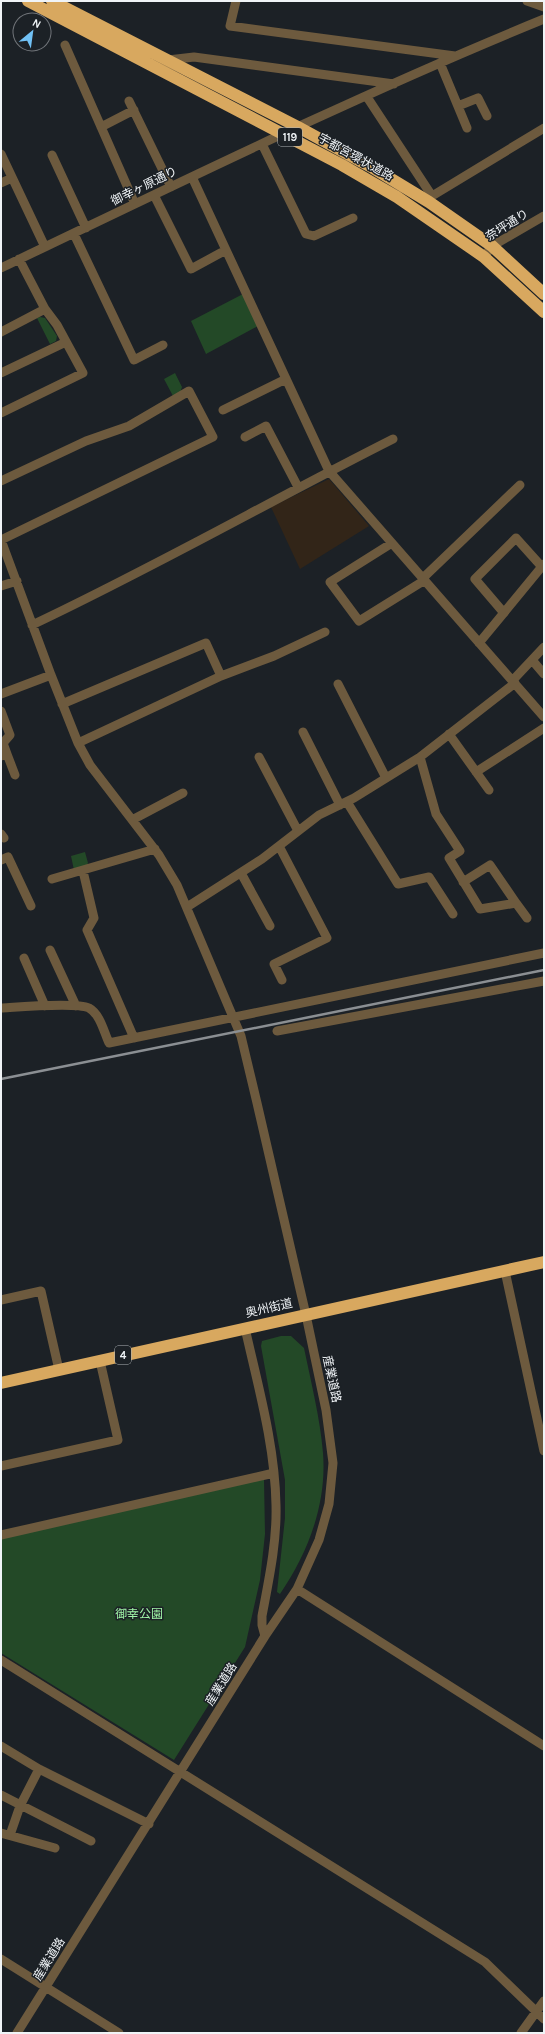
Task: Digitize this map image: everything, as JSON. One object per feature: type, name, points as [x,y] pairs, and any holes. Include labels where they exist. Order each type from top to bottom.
[{"type":"highway","name":"119","points":[[18,1],[92,28]]},
{"type":"highway","name":"宇都宮環状道路","points":[[28,1],[168,60],[298,127],[430,199],[492,246],[544,294]]},
{"type":"highway","name":"宇都宮環状道路","points":[[52,1],[92,28],[398,197],[484,257],[544,312]]},
{"type":"highway","name":"119","points":[[57,1],[92,28]]},
{"type":"highway","name":"奥州街道","points":[[1,1383],[544,1262]]},
{"type":"street","points":[[236,1],[230,26],[455,56]]},
{"type":"street","points":[[527,1],[544,7]]},
{"type":"street","name":"御幸ヶ原通り","points":[[1,268],[298,127],[455,56],[544,20]]},
{"type":"street","points":[[65,45],[135,204]]},
{"type":"street","points":[[168,60],[194,57],[395,84]]},
{"type":"street","points":[[440,63],[468,128]]},
{"type":"street","points":[[367,97],[430,199],[544,128]]},
{"type":"street","points":[[458,106],[478,98],[487,116]]},
{"type":"street","points":[[129,101],[172,187]]},
{"type":"street","points":[[101,127],[134,110]]},
{"type":"street","points":[[262,144],[306,234],[314,236],[353,218]]},
{"type":"street","points":[[1,154],[45,247]]},
{"type":"street","points":[[52,154],[86,228]]},
{"type":"street","points":[[192,177],[329,471],[544,716]]},
{"type":"street","points":[[1,183],[12,178]]},
{"type":"street","points":[[154,195],[191,269],[226,250]]},
{"type":"street","name":"奈坪通り","points":[[484,257],[492,246],[544,216]]},
{"type":"street","points":[[74,234],[134,360],[163,345]]},
{"type":"street","points":[[1,413],[83,373],[57,325],[45,309],[19,259]]},
{"type":"street","points":[[1,332],[45,309]]},
{"type":"street","points":[[1,374],[66,342]]},
{"type":"street","points":[[223,410],[286,379]]},
{"type":"street","points":[[1,481],[86,441],[129,426],[189,391],[213,437],[1,540]]},
{"type":"street","points":[[245,437],[266,426],[298,487]]},
{"type":"street","points":[[32,625],[115,586],[298,487],[393,439]]},
{"type":"street","points":[[392,543],[330,582],[359,621],[424,579],[520,485]]},
{"type":"street","points":[[479,643],[504,613],[543,565],[516,538],[476,579],[504,613]]},
{"type":"street","name":"産業道路","points":[[1,540],[51,676],[78,743],[90,765],[155,849],[177,885],[241,1036],[258,1103],[306,1315],[326,1410],[333,1463],[330,1495],[324,1526],[313,1556],[297,1589],[265,1636],[181,1773],[17,2033]]},
{"type":"street","points":[[1,586],[17,581]]},
{"type":"street","points":[[78,743],[222,676],[274,656],[325,632]]},
{"type":"street","points":[[62,704],[206,643],[222,676]]},
{"type":"street","points":[[187,907],[241,873],[319,815],[343,803],[420,757],[514,682],[544,647]]},
{"type":"street","points":[[532,660],[544,674]]},
{"type":"street","points":[[1,694],[51,676]]},
{"type":"street","points":[[338,684],[386,778]]},
{"type":"street","points":[[1,711],[10,735],[4,743],[4,755],[15,775]]},
{"type":"street","points":[[476,772],[544,728]]},
{"type":"street","points":[[303,732],[343,803],[398,884],[429,877],[453,914]]},
{"type":"street","points":[[449,734],[489,790]]},
{"type":"street","points":[[259,756],[298,831]]},
{"type":"street","points":[[420,757],[436,814],[460,851],[448,858],[480,909],[516,902]]},
{"type":"street","points":[[132,820],[183,794]]},
{"type":"street","points":[[279,846],[327,938],[274,964],[282,980]]},
{"type":"street","points":[[52,880],[155,849]]},
{"type":"street","points":[[1,860],[8,857],[31,906]]},
{"type":"street","points":[[463,882],[490,865],[527,918]]},
{"type":"street","points":[[83,871],[94,918],[87,930],[134,1038]]},
{"type":"street","points":[[241,873],[270,926]]},
{"type":"street","points":[[50,950],[76,1006]]},
{"type":"street","points":[[1,1008],[76,1006],[88,1008],[97,1015],[109,1043],[232,1016],[544,953]]},
{"type":"street","points":[[24,958],[45,1006]]},
{"type":"street","points":[[277,1031],[544,981]]},
{"type":"street","points":[[505,1271],[544,1451]]},
{"type":"street","points":[[1,1300],[41,1291],[59,1370]]},
{"type":"street","points":[[246,1328],[266,1423],[274,1473],[276,1515],[273,1555],[262,1616],[262,1625],[265,1636]]},
{"type":"street","points":[[1,1466],[118,1440],[100,1361]]},
{"type":"street","points":[[1,1535],[274,1473]]},
{"type":"street","points":[[297,1589],[544,1746]]},
{"type":"street","points":[[1,1660],[485,1962],[544,2019]]},
{"type":"street","points":[[1,1746],[39,1769],[149,1824]]},
{"type":"street","points":[[39,1769],[5,1834],[55,1848]]},
{"type":"street","points":[[1,1795],[91,1841]]},
{"type":"street","points":[[1,1959],[119,2033]]},
{"type":"street","points":[[522,2033],[544,2001]]},
{"type":"shaded area","points":[[329,479],[369,526],[300,569],[271,507]]},
{"type":"green space","points":[[243,294],[258,326],[206,354],[191,321]]},
{"type":"green space","points":[[37,318],[45,318],[57,336],[56,341],[50,344]]},
{"type":"green space","points":[[175,373],[182,387],[180,393],[173,396],[164,379]]},
{"type":"green space","points":[[85,852],[88,863],[86,867],[74,870],[71,856]]},
{"type":"green space","points":[[281,1336],[291,1336],[304,1348],[320,1427],[323,1453],[323,1472],[322,1491],[314,1527],[299,1562],[280,1594],[277,1592],[285,1518],[285,1480],[261,1346],[262,1341]]},
{"type":"green space","name":"御幸公園","points":[[255,1475],[264,1480],[265,1534],[260,1580],[245,1647],[174,1760],[1,1653],[1,1537]]},
{"type":"railway","points":[[1,1079],[544,970]]}]
